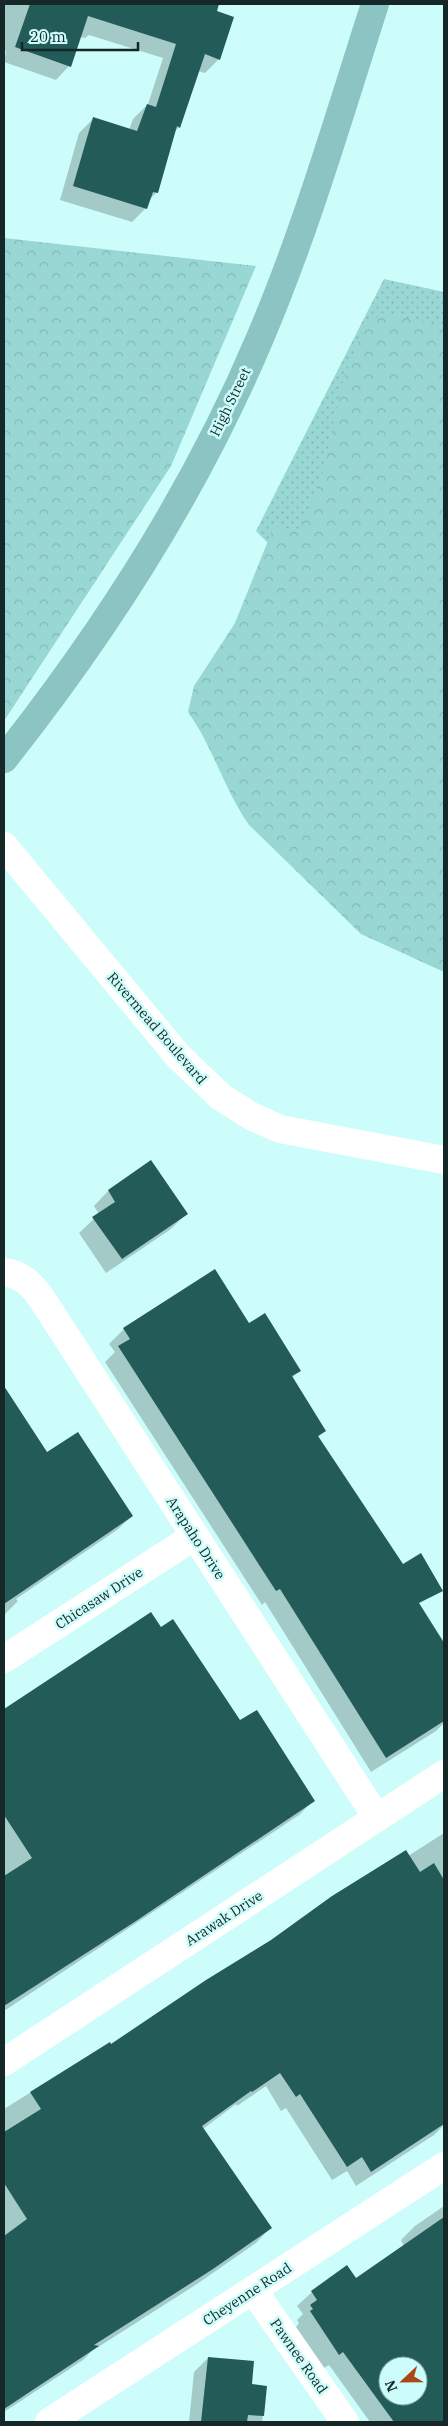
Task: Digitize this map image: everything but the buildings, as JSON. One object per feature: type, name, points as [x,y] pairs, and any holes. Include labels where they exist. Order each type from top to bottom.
[{"type":"main road","name":"High Street","points":[[4,759],[43,709],[114,609],[173,512],[223,419],[260,338],[295,249],[375,4]]},
{"type":"street","name":"Rivermead Boulevard","points":[[4,846],[178,1056],[208,1086],[228,1102],[280,1130],[444,1160]]},
{"type":"street","name":"Arapaho Drive","points":[[4,1272],[20,1276],[36,1291],[377,1818]]},
{"type":"street","name":"Chicasaw Drive","points":[[4,1659],[195,1536]]},
{"type":"street","name":"Arawak Drive","points":[[4,2062],[444,1774]]},
{"type":"street","name":"Cheyenne Road","points":[[49,2422],[444,2166]]},
{"type":"street","name":"Pawnee Road","points":[[253,2290],[345,2422]]},
{"type":"green space","points":[[4,238],[256,266],[171,466],[4,721]]},
{"type":"green space","points":[[384,279],[444,292],[444,623],[306,581],[256,531]]},
{"type":"green space","points":[[384,312],[444,328],[444,972],[361,934],[249,825],[232,797],[205,739],[188,712],[194,686],[235,623],[274,526],[299,531],[321,479],[344,377],[364,328]]}]
